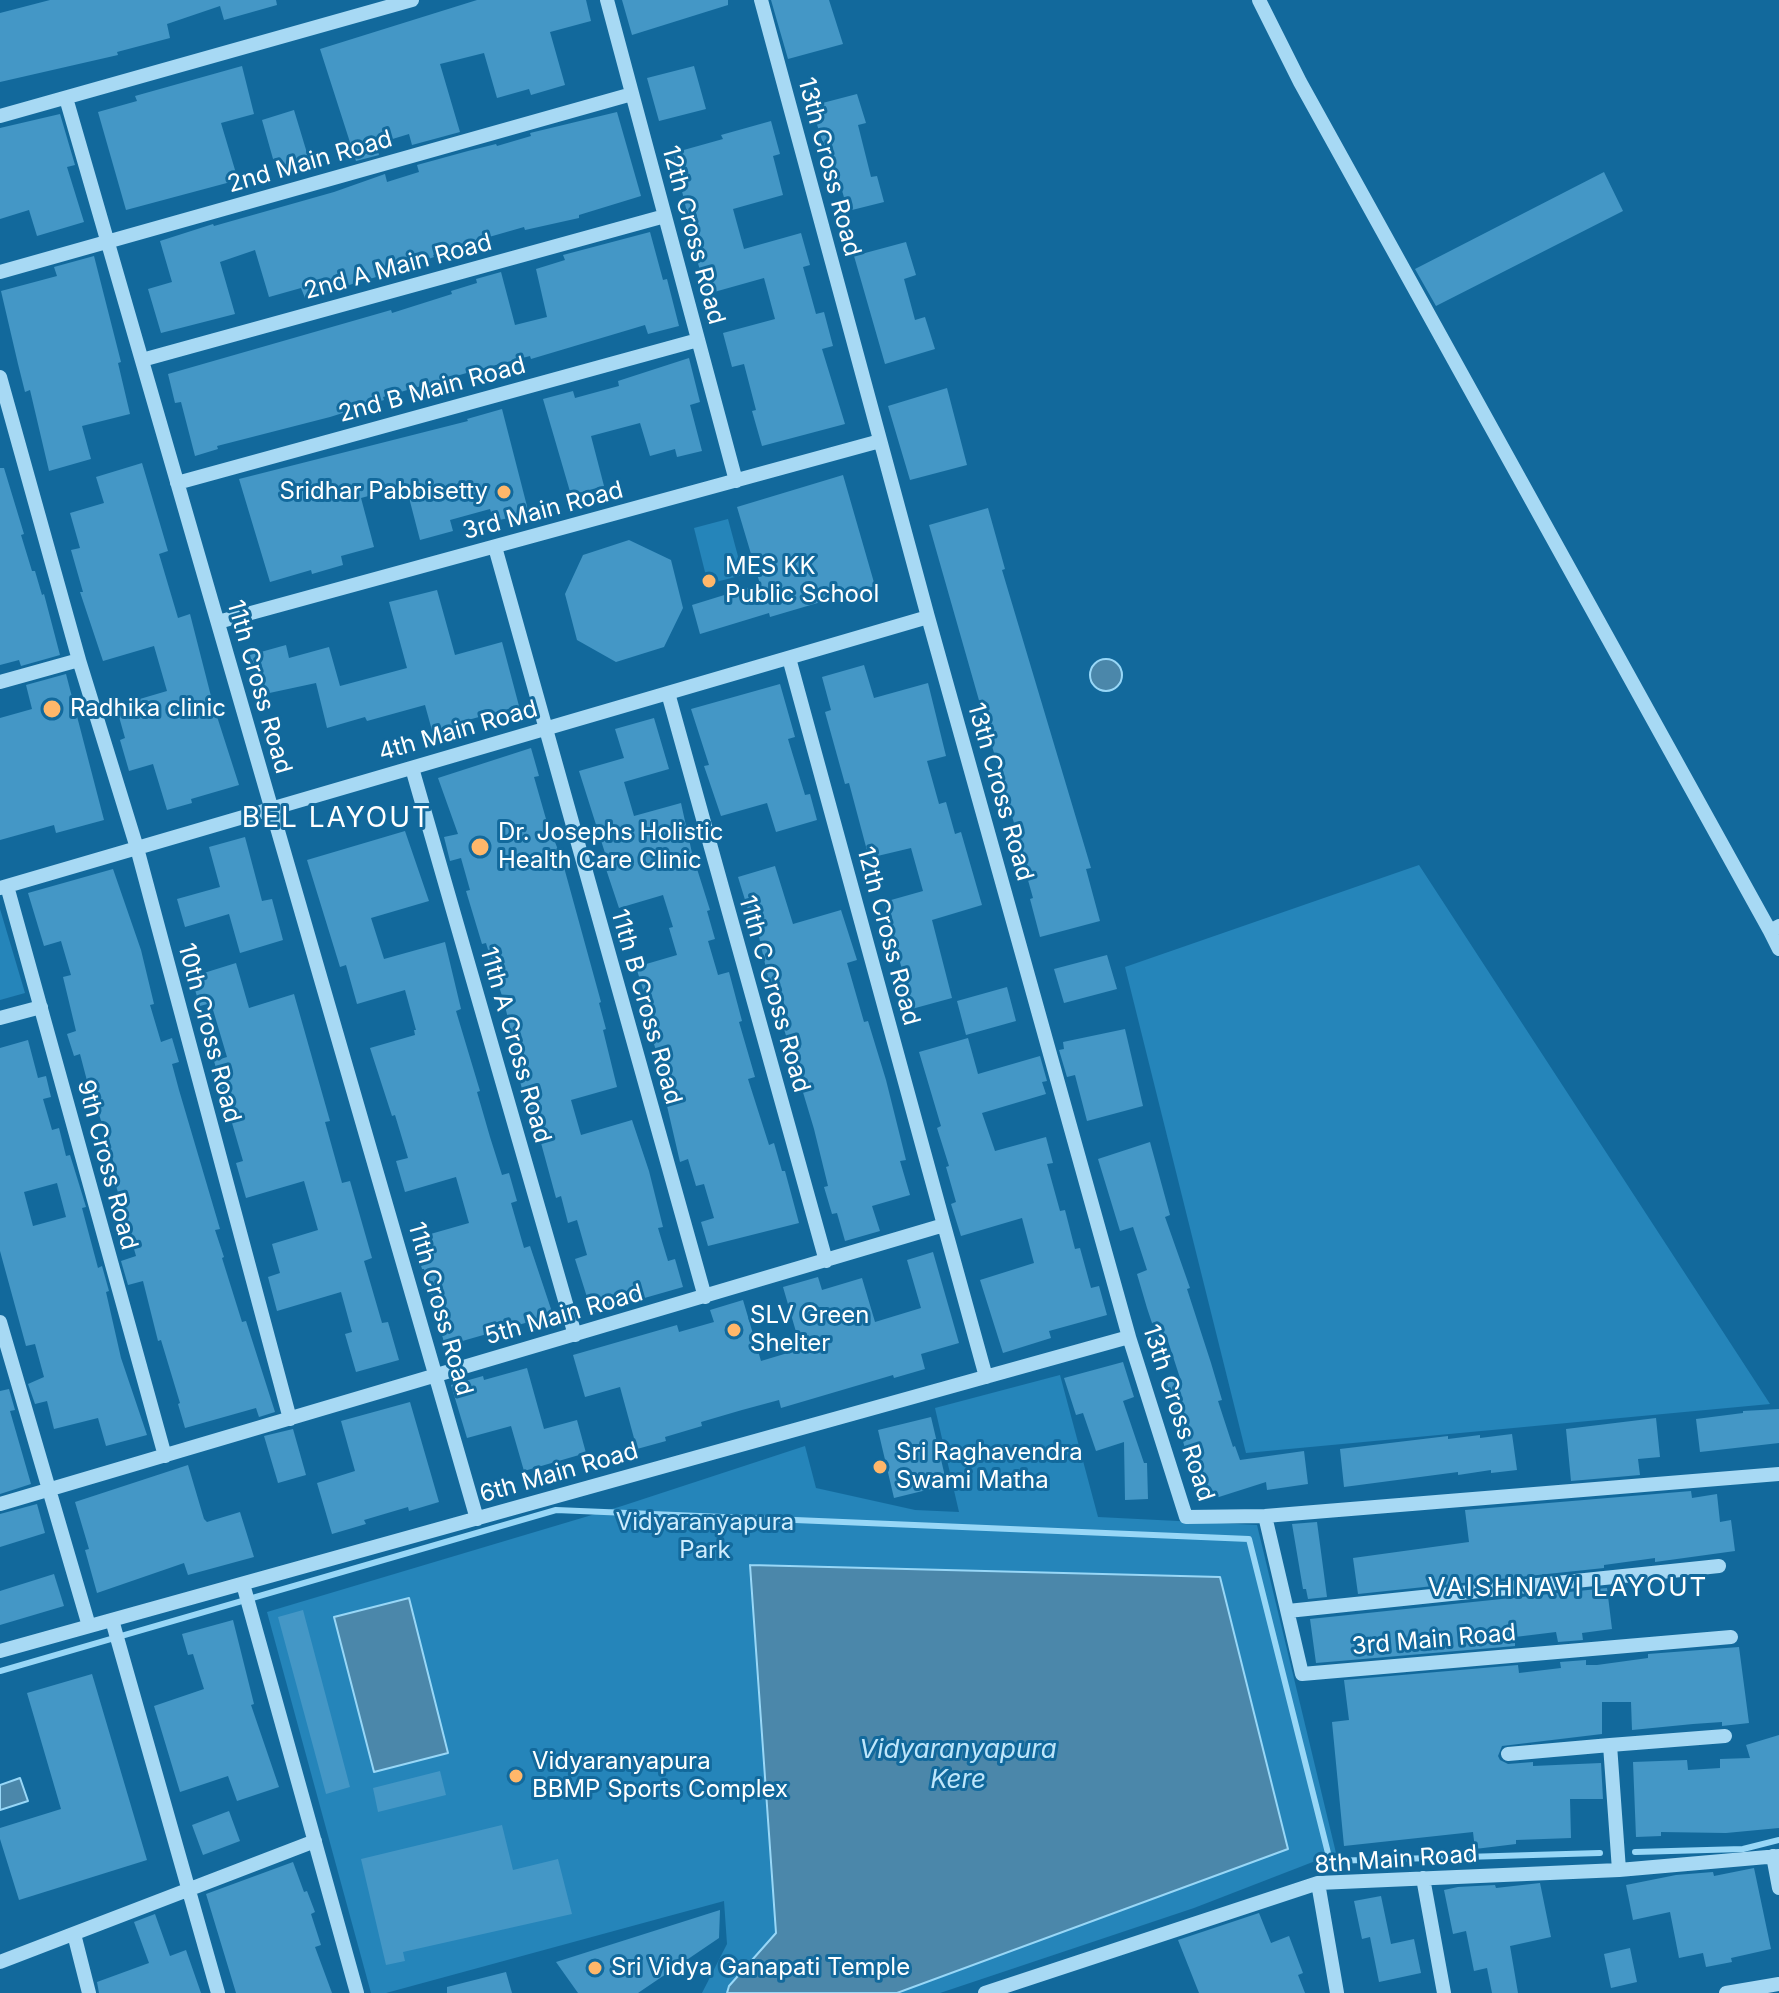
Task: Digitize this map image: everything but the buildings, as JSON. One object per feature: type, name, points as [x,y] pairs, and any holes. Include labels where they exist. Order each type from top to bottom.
[{"type":"street","points":[[0,116],[412,0]]},
{"type":"street","name":"12th Cross Road","points":[[607,0],[736,481]]},
{"type":"street","name":"13th Cross Road","points":[[761,0],[928,617],[1129,1337],[1186,1517],[1265,1516]]},
{"type":"street","points":[[1259,0],[1308,96],[1774,929],[1779,949]]},
{"type":"street","name":"2nd Main Road","points":[[0,272],[632,94]]},
{"type":"street","name":"11th Cross Road","points":[[66,98],[477,1519]]},
{"type":"street","name":"2nd A Main Road","points":[[142,360],[665,216]]},
{"type":"street","name":"2nd B Main Road","points":[[177,483],[698,340]]},
{"type":"street","name":"10th Cross Road","points":[[0,377],[79,660],[137,848],[290,1419]]},
{"type":"street","name":"3rd Main Road","points":[[218,622],[880,441]]},
{"type":"street","name":"11th B Cross Road","points":[[495,547],[705,1297]]},
{"type":"street","name":"4th Main Road","points":[[4,887],[928,617]]},
{"type":"street","name":"12th Cross Road","points":[[789,658],[944,1225]]},
{"type":"street","points":[[0,682],[79,660]]},
{"type":"street","name":"11th C Cross Road","points":[[668,693],[826,1261]]},
{"type":"street","name":"11th A Cross Road","points":[[412,768],[575,1335]]},
{"type":"street","name":"9th Cross Road","points":[[4,887],[41,1007],[165,1456]]},
{"type":"street","points":[[0,1018],[41,1007]]},
{"type":"street","points":[[944,1225],[986,1377]]},
{"type":"street","name":"5th Main Road","points":[[0,1504],[944,1225]]},
{"type":"street","points":[[0,1322],[89,1626]]},
{"type":"street","name":"6th Main Road","points":[[0,1651],[1129,1337]]},
{"type":"street","points":[[1265,1516],[1779,1474]]},
{"type":"street","name":"3rd Main Road","points":[[1265,1516],[1302,1674],[1731,1637]]},
{"type":"street","points":[[1288,1611],[1719,1566]]},
{"type":"street","points":[[243,1584],[357,1993]]},
{"type":"street","points":[[112,1620],[218,1993]]},
{"type":"street","points":[[1508,1754],[1725,1736]]},
{"type":"street","points":[[1610,1745],[1619,1870]]},
{"type":"street","points":[[0,1962],[315,1841]]},
{"type":"street","points":[[1776,1856],[1779,1888]]},
{"type":"street","name":"8th Main Road","points":[[985,1993],[1318,1883],[1619,1870],[1776,1856]]},
{"type":"street","points":[[1423,1878],[1444,1993]]},
{"type":"street","points":[[1318,1883],[1337,1993]]},
{"type":"street","points":[[74,1934],[89,1993]]},
{"type":"street","points":[[1726,1993],[1779,1984]]},
{"type":"green space","points":[[728,519],[743,575],[708,584],[694,528]]},
{"type":"green space","points":[[1419,865],[1770,1404],[1246,1453],[1125,967]]},
{"type":"green space","points":[[0,909],[25,993],[0,1000]]},
{"type":"green space","name":"Vidyaranyapura Park","points":[[1060,1375],[1098,1517],[1257,1525],[1336,1853],[1194,1908],[940,1993],[897,1993],[1288,1849],[750,1565],[776,1933],[729,1985],[727,1993],[702,1993],[727,1944],[724,1901],[386,1993],[371,1993],[267,1612],[622,1506],[805,1446],[816,1488],[915,1510],[959,1512],[935,1408]]},
{"type":"water","points":[[1106,659],[1117,664],[1122,675],[1117,686],[1106,691],[1095,686],[1090,675],[1095,664]]},
{"type":"water","name":"Vidyaranyapura Kere","points":[[750,1565],[1220,1577],[1288,1849],[897,1993],[727,1993],[729,1986],[776,1933]]},
{"type":"water","points":[[409,1598],[448,1753],[374,1772],[334,1617]]},
{"type":"water","points":[[20,1778],[28,1801],[0,1810],[0,1785]]},
{"type":"waterway","points":[[0,1671],[556,1510],[1249,1539],[1330,1861],[1600,1853]]},
{"type":"waterway","points":[[1635,1852],[1743,1849],[1779,1840]]},
{"type":"place","name":"Sridhar Pabbisetty","points":[[504,492]]},
{"type":"place","name":"MES KK Public School","points":[[709,581]]},
{"type":"place","name":"Radhika clinic","points":[[52,709]]},
{"type":"place","name":"Dr. Josephs Holistic Health Care Clinic","points":[[480,847]]},
{"type":"place","name":"SLV Green Shelter","points":[[734,1330]]},
{"type":"place","name":"Sri Raghavendra Swami Matha","points":[[880,1467]]},
{"type":"place","name":"Vidyaranyapura BBMP Sports Complex","points":[[516,1776]]},
{"type":"place","name":"Sri Vidya Ganapati Temple","points":[[595,1968]]},
{"type":"district","name":"BEL LAYOUT","points":[[337,819]]},
{"type":"district","name":"VAISHNAVI LAYOUT","points":[[1568,1588]]}]
